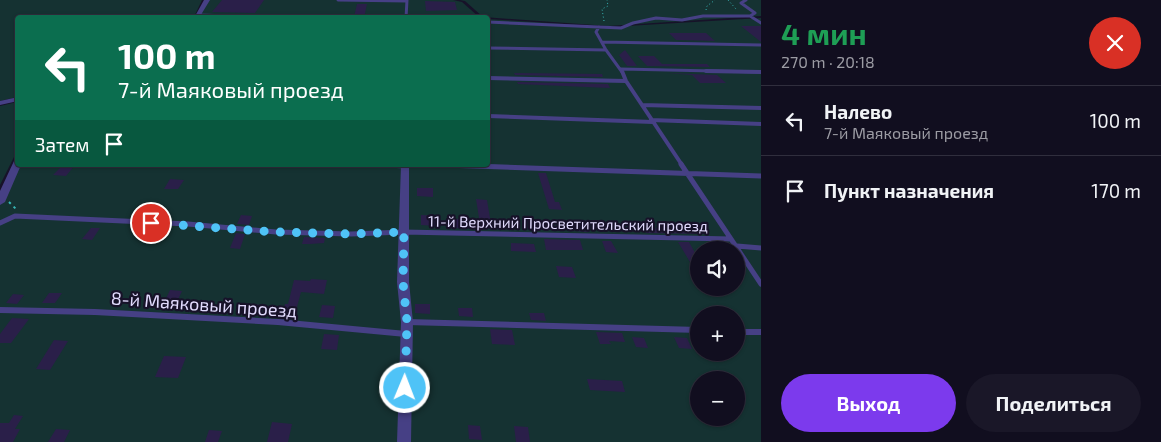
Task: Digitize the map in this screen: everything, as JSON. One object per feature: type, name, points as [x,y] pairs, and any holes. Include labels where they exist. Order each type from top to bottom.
[{"type":"street","points":[[198,15],[207,0]]},
{"type":"street","points":[[0,103],[15,100]]},
{"type":"street","points":[[1,200],[15,167]]},
{"type":"street","points":[[404,442],[407,328],[403,282],[405,167]]},
{"type":"lane","points":[[338,0],[407,1],[406,15]]},
{"type":"lane","points":[[746,0],[741,3],[755,13],[750,16]]},
{"type":"lane","points":[[490,22],[621,28],[656,18],[682,20],[703,16],[750,16],[761,23]]},
{"type":"lane","points":[[599,27],[596,32],[606,50],[621,69],[626,81],[731,239]]},
{"type":"lane","points":[[602,42],[761,46]]},
{"type":"lane","points":[[490,48],[606,50]]},
{"type":"lane","points":[[621,69],[761,72]]},
{"type":"lane","points":[[490,78],[626,81]]},
{"type":"lane","points":[[642,105],[761,108]]},
{"type":"lane","points":[[490,116],[761,124]]},
{"type":"lane","points":[[490,166],[761,176]]},
{"type":"lane","points":[[0,223],[15,216]]},
{"type":"lane","name":"11-й Верхний Просветительский проезд","points":[[15,216],[188,224],[276,232],[351,234],[404,232],[731,239]]},
{"type":"lane","points":[[745,247],[761,248]]},
{"type":"lane","points":[[745,259],[761,284]]},
{"type":"lane","name":"8-й Маяковый проезд","points":[[0,310],[95,312],[278,322],[332,328],[690,330]]},
{"type":"lane","points":[[745,332],[761,332]]},
{"type":"path","points":[[599,27],[604,24],[602,10],[608,6],[607,0]]},
{"type":"path","points":[[703,16],[708,6],[715,0]]},
{"type":"path","points":[[1,200],[16,208],[15,216]]},
{"type":"green space","points":[[0,0],[202,0],[195,15],[15,15],[15,97],[0,101]]},
{"type":"green space","points":[[205,0],[453,0],[462,2],[477,15],[198,15]]},
{"type":"green space","points":[[460,0],[761,0],[761,16],[608,26],[490,18],[490,15],[481,15],[465,1]]},
{"type":"green space","points":[[761,18],[761,442],[0,442],[0,200],[17,167],[490,167],[490,19],[610,27]]},
{"type":"green space","points":[[15,102],[15,155],[0,185],[0,106]]},
{"type":"building","points":[[222,0],[264,0],[255,13],[212,12]]},
{"type":"building","points":[[425,1],[455,2],[457,10],[426,11]]},
{"type":"building","points":[[357,4],[367,4],[365,15],[354,15]]},
{"type":"building","points":[[741,26],[761,26],[761,42]]},
{"type":"building","points":[[669,33],[706,33],[715,41],[676,40]]},
{"type":"building","points":[[625,50],[637,66],[627,66],[619,55]]},
{"type":"building","points":[[638,56],[654,56],[662,64],[707,64],[710,67],[647,66]]},
{"type":"building","points":[[514,73],[602,74],[603,77],[515,75]]},
{"type":"building","points":[[667,73],[717,75],[726,83],[700,83],[692,75]]},
{"type":"building","points":[[517,82],[608,84],[610,88],[518,84]]},
{"type":"building","points":[[61,167],[73,167],[66,176],[53,175]]},
{"type":"building","points":[[538,173],[546,173],[555,202],[559,202],[562,210],[549,209]]},
{"type":"building","points":[[170,179],[184,180],[178,189],[164,189]]},
{"type":"building","points":[[417,188],[433,188],[433,197],[417,196]]},
{"type":"building","points":[[476,199],[487,200],[491,224],[480,224]]},
{"type":"building","points":[[241,215],[252,216],[249,225],[237,224]]},
{"type":"building","points":[[421,215],[437,216],[437,226],[421,225]]},
{"type":"building","points":[[449,219],[464,219],[464,228],[450,228]]},
{"type":"building","points":[[571,220],[585,220],[589,232],[575,231]]},
{"type":"building","points":[[91,228],[100,228],[92,240],[82,239]]},
{"type":"building","points":[[646,228],[702,230],[705,234],[646,233]]},
{"type":"building","points":[[236,233],[245,234],[240,249],[230,248]]},
{"type":"building","points":[[304,237],[325,238],[324,243],[302,244]]},
{"type":"building","points":[[544,239],[580,240],[583,250],[546,250]]},
{"type":"building","points":[[602,241],[611,241],[618,253],[606,252]]},
{"type":"building","points":[[678,242],[689,242],[690,262]]},
{"type":"building","points":[[511,243],[534,244],[536,252],[511,251]]},
{"type":"building","points":[[556,266],[572,267],[576,278],[559,277]]},
{"type":"building","points":[[311,279],[327,280],[324,294],[301,292],[294,318],[281,317],[285,304],[288,304],[294,280],[310,281]]},
{"type":"building","points":[[170,290],[182,291],[176,304],[164,303]]},
{"type":"building","points":[[49,293],[62,293],[55,303],[42,303]]},
{"type":"building","points":[[13,294],[24,295],[17,304],[6,303]]},
{"type":"building","points":[[251,304],[263,305],[260,314],[247,314]]},
{"type":"building","points":[[415,304],[430,304],[430,314],[415,313]]},
{"type":"building","points":[[322,305],[335,306],[333,318],[319,317]]},
{"type":"building","points":[[458,308],[472,308],[473,317],[459,316]]},
{"type":"building","points":[[529,313],[544,313],[546,321],[531,320]]},
{"type":"building","points":[[12,318],[29,319],[11,343],[0,343],[0,334]]},
{"type":"building","points":[[490,329],[512,330],[515,345],[492,344]]},
{"type":"building","points":[[596,332],[622,333],[625,342],[609,341],[611,344],[600,344]]},
{"type":"building","points":[[324,334],[339,335],[337,350],[321,349]]},
{"type":"building","points":[[632,337],[644,338],[648,348],[636,347]]},
{"type":"building","points":[[674,337],[687,338],[690,349],[679,348]]},
{"type":"building","points":[[54,340],[68,341],[50,370],[36,369]]},
{"type":"building","points":[[164,356],[186,357],[178,378],[155,377]]},
{"type":"building","points":[[587,379],[622,381],[625,392],[590,390]]},
{"type":"building","points":[[14,415],[23,416],[15,429],[20,429],[13,442],[0,442],[0,423],[9,423]]},
{"type":"building","points":[[272,422],[292,424],[288,442],[267,442]]},
{"type":"building","points":[[468,425],[480,426],[482,440],[469,439]]},
{"type":"building","points":[[514,426],[528,427],[530,442],[516,442]]},
{"type":"building","points":[[56,429],[70,430],[64,442],[48,442]]},
{"type":"building","points":[[209,430],[222,431],[218,442],[205,442]]},
{"type":"route","points":[[151,223],[188,224],[276,232],[351,234],[404,232],[403,282],[407,322],[405,388]]}]
